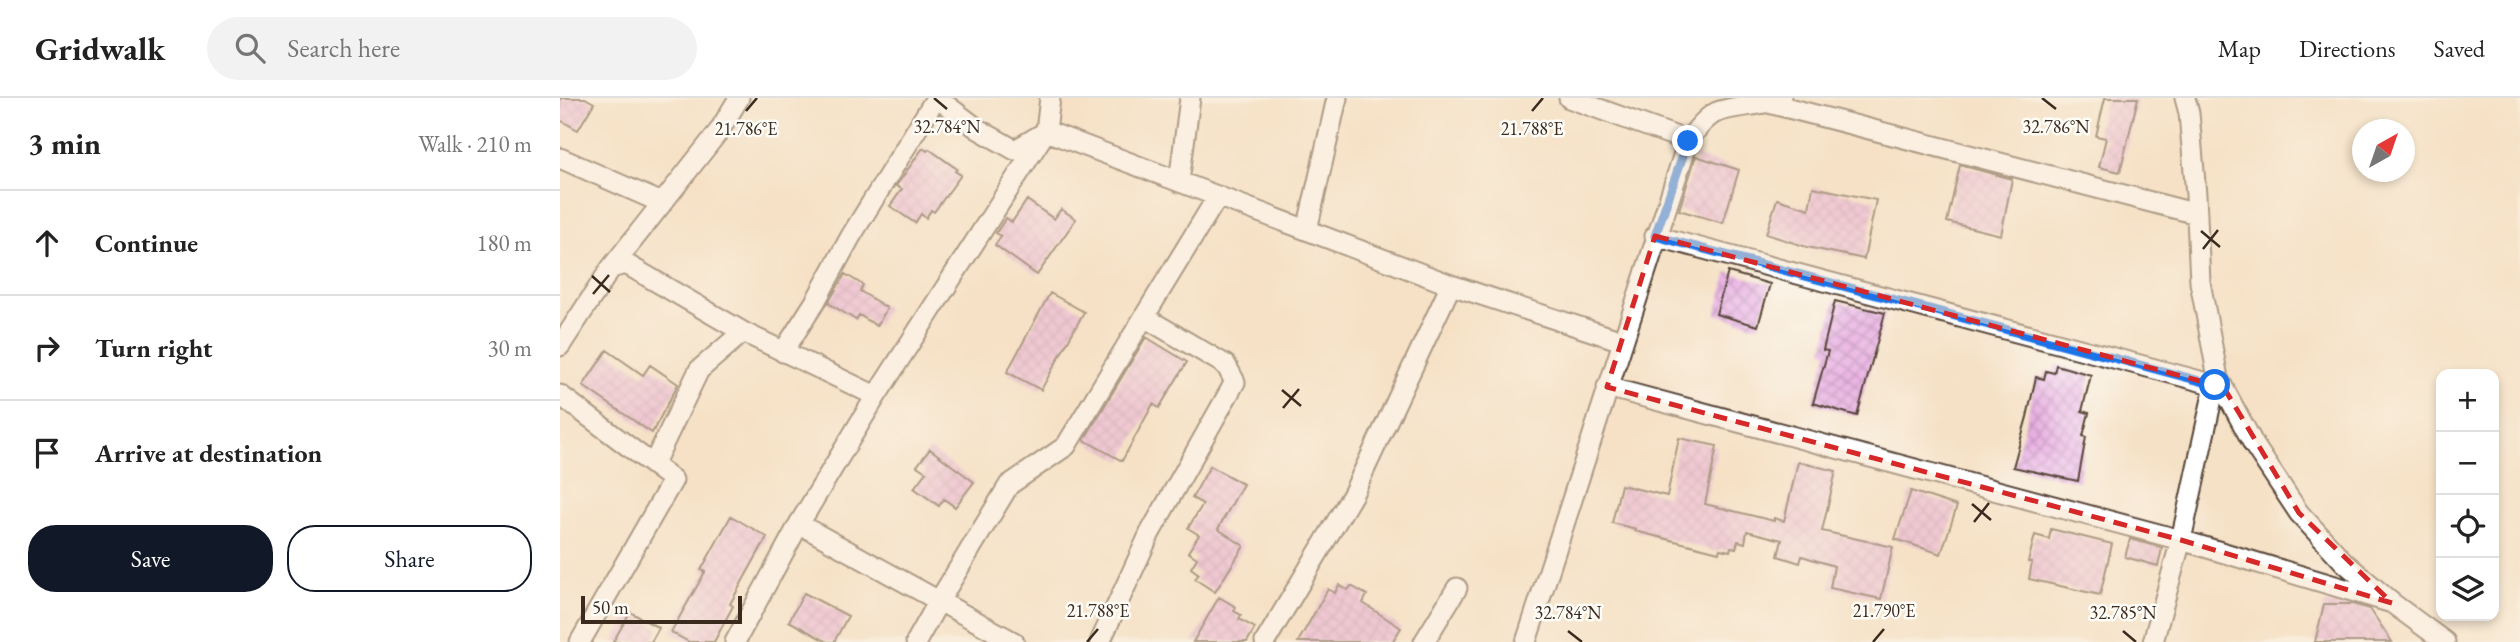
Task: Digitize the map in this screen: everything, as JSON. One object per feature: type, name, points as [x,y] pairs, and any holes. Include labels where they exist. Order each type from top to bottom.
[{"type":"street","points":[[560,346],[611,268],[719,131],[739,98]]},
{"type":"street","points":[[783,352],[816,302],[851,236],[937,98],[978,129],[1015,150],[1046,131]]},
{"type":"street","points":[[735,642],[799,524],[876,396],[1046,131],[1050,98]]},
{"type":"street","points":[[1179,182],[1190,98]]},
{"type":"street","points":[[1307,230],[1337,98]]},
{"type":"street","points":[[1569,98],[1688,141]]},
{"type":"street","points":[[2185,98],[2189,113],[2200,282],[2217,382],[2253,445],[2299,513],[2344,562],[2392,603],[2445,642]]},
{"type":"street","points":[[1525,642],[1688,141],[1700,125],[1716,113],[1775,101],[2197,214]]},
{"type":"street","points":[[1046,131],[1451,285],[1622,341]]},
{"type":"street","points":[[560,158],[662,204]]},
{"type":"street","points":[[916,642],[1009,485],[1066,446],[1218,196]]},
{"type":"street","points":[[1655,236],[2217,382]]},
{"type":"street","points":[[611,268],[626,264],[743,332],[876,396]]},
{"type":"street","points":[[1265,642],[1353,494],[1451,285]]},
{"type":"street","points":[[1100,642],[1150,533],[1235,382],[1226,365],[1144,317]]},
{"type":"street","points":[[653,464],[699,370],[743,332]]},
{"type":"street","points":[[2154,642],[2181,540],[2217,382]]},
{"type":"street","points":[[1607,387],[2181,540],[2392,603]]},
{"type":"street","points":[[560,395],[673,480],[580,642]]},
{"type":"street","points":[[799,524],[1014,642]]},
{"type":"street","points":[[1424,642],[1457,588]]},
{"type":"highlighted area","points":[[1655,236],[2215,385],[2218,378],[2299,513],[2392,603],[2181,540],[1607,387]]},
{"type":"building","points":[[560,98],[585,98],[594,103],[578,130],[560,120]]},
{"type":"building","points":[[2105,98],[2138,98],[2120,172],[2099,167],[2106,138],[2096,136]]},
{"type":"building","points":[[923,148],[927,151],[929,149],[957,169],[955,171],[961,175],[934,212],[931,210],[926,218],[921,214],[915,223],[890,206],[902,189],[896,186]]},
{"type":"building","points":[[1696,156],[1739,170],[1723,223],[1679,210]]},
{"type":"building","points":[[1960,165],[2012,179],[2001,235],[1947,222]]},
{"type":"building","points":[[1813,187],[1876,200],[1864,259],[1807,247],[1766,234],[1777,199],[1809,209]]},
{"type":"building","points":[[1027,200],[1054,219],[1061,209],[1076,219],[1037,275],[995,245],[1001,236],[996,233],[1006,218],[1012,222]]},
{"type":"building","points":[[1728,272],[1770,284],[1758,326],[1716,314]]},
{"type":"building","points":[[845,274],[863,285],[860,291],[887,308],[877,326],[859,315],[856,320],[828,303]]},
{"type":"building","points":[[1050,293],[1084,312],[1041,390],[1007,372]]},
{"type":"building","points":[[1835,301],[1885,313],[1857,416],[1813,403],[1828,351],[1823,350]]},
{"type":"building","points":[[1146,337],[1187,362],[1159,408],[1153,404],[1122,461],[1084,440]]},
{"type":"building","points":[[607,350],[643,375],[650,365],[678,384],[652,433],[583,386]]},
{"type":"building","points":[[2056,365],[2091,375],[2082,411],[2089,413],[2083,436],[2086,437],[2078,481],[2013,467],[2036,377],[2044,379],[2046,371],[2054,373]]},
{"type":"building","points":[[1679,438],[1717,446],[1705,504],[1774,521],[1774,518],[1784,521],[1798,462],[1836,471],[1822,531],[1893,547],[1881,599],[1830,588],[1834,566],[1802,556],[1800,563],[1778,556],[1782,540],[1747,531],[1745,543],[1738,541],[1736,548],[1731,547],[1730,551],[1720,549],[1719,552],[1612,523],[1621,485],[1667,496]]},
{"type":"building","points":[[930,449],[974,482],[955,507],[944,499],[939,506],[914,488],[926,472],[917,466]]},
{"type":"building","points":[[1210,466],[1243,484],[1218,529],[1244,546],[1215,592],[1195,579],[1199,574],[1191,568],[1197,558],[1188,552],[1199,535],[1188,528],[1203,504],[1192,498]]},
{"type":"building","points":[[1911,491],[1957,506],[1941,554],[1895,539]]},
{"type":"building","points":[[731,516],[767,537],[730,604],[733,606],[714,642],[689,642],[671,632],[705,572],[701,570]]},
{"type":"building","points":[[2051,529],[2112,544],[2100,595],[2029,579],[2032,562],[2028,562],[2035,535],[2049,539]]},
{"type":"building","points":[[2130,539],[2162,548],[2158,566],[2125,557]]},
{"type":"building","points":[[1339,585],[1348,590],[1351,586],[1367,595],[1363,603],[1401,628],[1392,642],[1298,642],[1328,589],[1335,593]]},
{"type":"building","points":[[804,593],[848,616],[834,642],[827,642],[789,621]]},
{"type":"building","points":[[1219,597],[1236,607],[1234,611],[1241,615],[1239,619],[1255,628],[1247,642],[1193,642]]},
{"type":"building","points":[[2324,604],[2352,604],[2370,609],[2392,642],[2315,642]]},
{"type":"building","points":[[630,612],[659,628],[651,642],[613,642]]},
{"type":"route","points":[[1688,141],[1655,236],[2215,385]]}]
